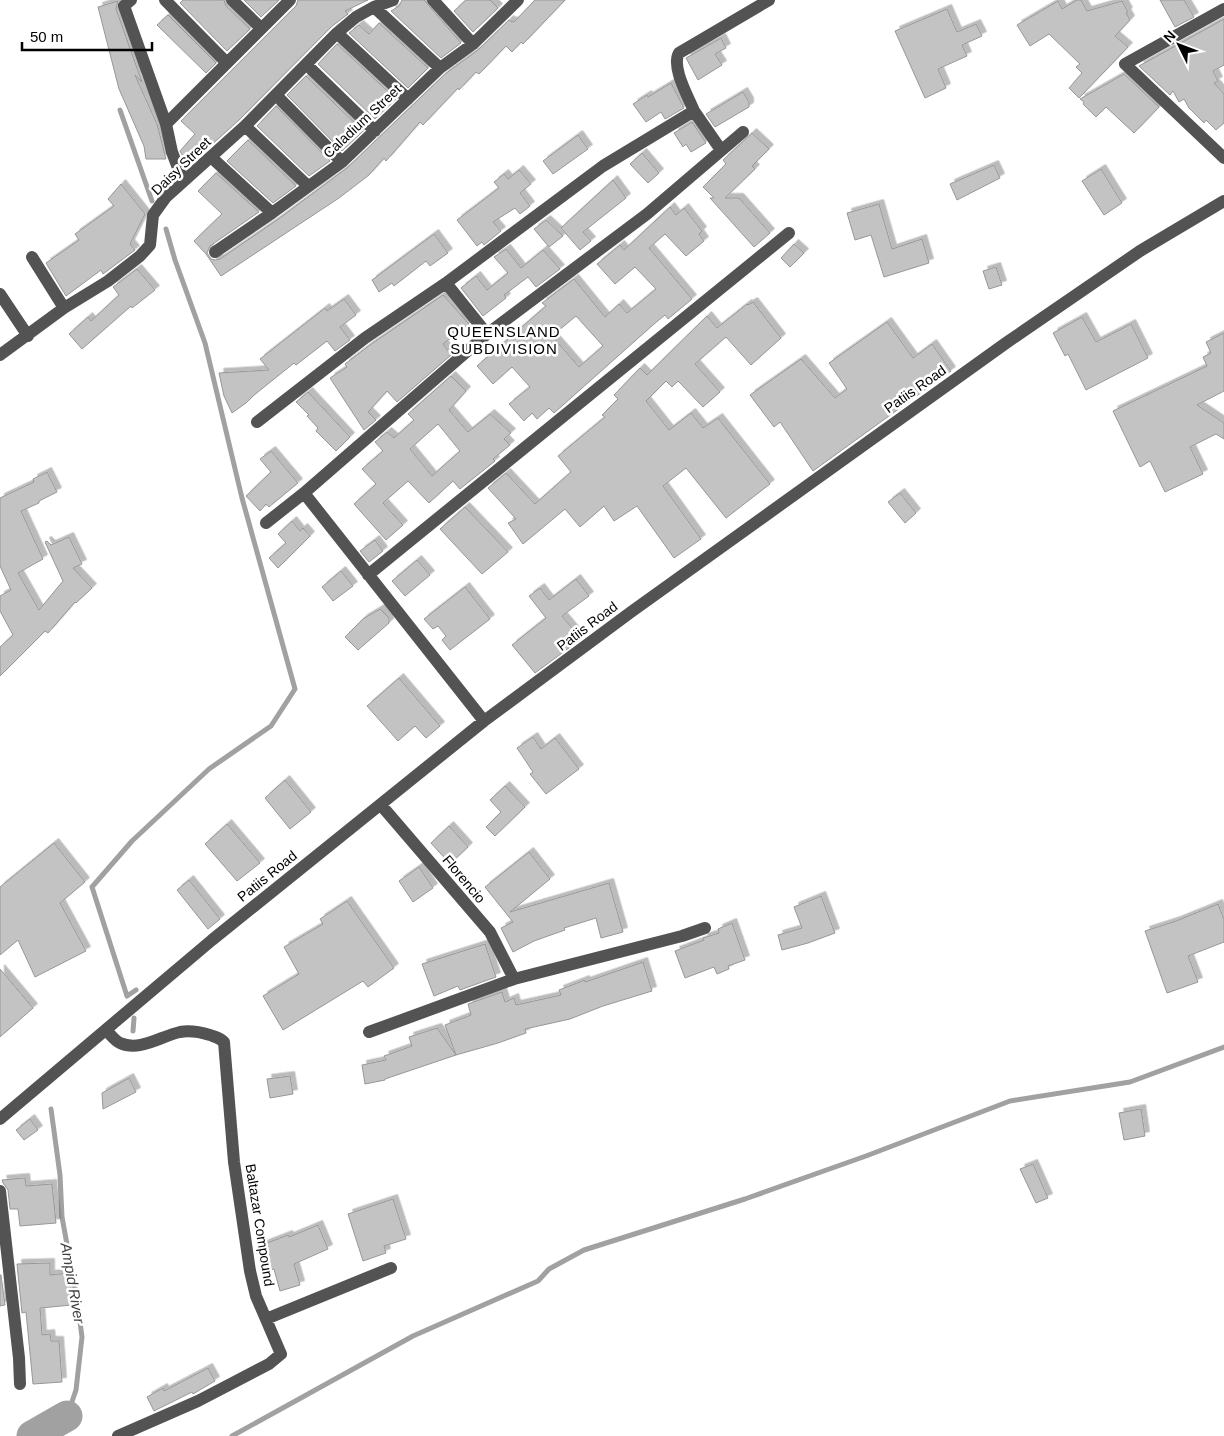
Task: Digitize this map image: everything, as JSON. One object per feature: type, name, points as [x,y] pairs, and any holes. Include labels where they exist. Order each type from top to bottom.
[{"type":"street","points":[[165,0],[227,63]]},
{"type":"street","points":[[232,0],[261,28]]},
{"type":"street","points":[[166,124],[290,0]]},
{"type":"street","name":"Daisy Street","points":[[0,355],[64,308],[108,281],[140,256],[150,245],[153,215],[166,197],[245,126],[337,33],[356,17],[374,7],[393,0]]},
{"type":"street","points":[[432,0],[473,44]]},
{"type":"street","points":[[721,150],[694,110],[677,68],[676,58],[679,53],[768,0]]},
{"type":"street","name":"Caladium Street","points":[[215,252],[342,162],[440,68],[473,44],[512,2]]},
{"type":"street","points":[[128,3],[166,124],[172,152],[183,181]]},
{"type":"street","points":[[374,7],[440,68]]},
{"type":"street","points":[[1224,9],[1125,64],[1224,158]]},
{"type":"street","points":[[337,33],[408,99]]},
{"type":"street","points":[[307,64],[375,131]]},
{"type":"street","points":[[276,95],[342,162]]},
{"type":"street","points":[[257,422],[365,338],[446,283],[604,166],[694,110]]},
{"type":"street","points":[[245,126],[308,186]]},
{"type":"street","points":[[266,523],[304,493],[487,334],[647,214],[744,132]]},
{"type":"street","points":[[211,157],[272,213]]},
{"type":"street","name":"Patiis Road","points":[[0,1120],[212,940],[484,721],[631,612],[998,348],[1140,251],[1224,201]]},
{"type":"street","points":[[368,575],[789,233]]},
{"type":"street","points":[[32,257],[64,308]]},
{"type":"street","points":[[446,283],[487,334]]},
{"type":"street","points":[[0,294],[28,336]]},
{"type":"street","points":[[304,493],[484,721]]},
{"type":"street","name":"Florencio","points":[[381,804],[490,932],[514,979]]},
{"type":"street","points":[[370,1032],[514,979],[682,936],[705,928]]},
{"type":"street","name":"Baltazar Compound","points":[[106,1030],[120,1043],[134,1046],[180,1032],[193,1031],[221,1039],[224,1042],[234,1162],[249,1262],[256,1296],[280,1351],[278,1357],[269,1364],[198,1401],[118,1436]]},
{"type":"street","points":[[0,1191],[19,1358],[20,1384]]},
{"type":"street","points":[[266,1319],[391,1268]]},
{"type":"building","points":[[183,0],[224,0],[226,6],[250,29],[227,51],[180,3]]},
{"type":"building","points":[[244,0],[279,0],[261,17]]},
{"type":"building","points":[[298,0],[368,0],[345,11],[348,14],[331,27],[239,120],[188,166],[180,151],[195,134],[181,121],[296,6]]},
{"type":"building","points":[[402,0],[424,0],[461,43],[441,58],[391,11],[399,6]]},
{"type":"building","points":[[466,0],[490,0],[498,8],[473,32],[454,11]]},
{"type":"building","points":[[535,0],[565,0],[523,44],[521,42],[512,52],[506,46],[479,74],[476,72],[459,90],[458,88],[423,125],[420,122],[386,161],[384,158],[369,175],[339,198],[221,276],[206,254],[194,241],[222,214],[198,191],[216,173],[259,212],[210,246],[207,253],[211,259],[215,260],[220,259],[277,220],[347,168],[445,74],[478,50],[509,20],[515,21]]},
{"type":"building","points":[[1077,0],[1081,0],[1087,11],[1122,1],[1130,20],[1115,36],[1128,47],[1079,98],[1069,88],[1082,73],[1076,67],[1080,64],[1049,34],[1030,46],[1017,25],[1058,1],[1062,9]]},
{"type":"building","points":[[1160,0],[1184,0],[1194,17],[1175,27]]},
{"type":"building","points":[[118,1],[116,9],[142,82],[135,75],[157,124],[166,159],[146,159],[144,146],[119,89],[98,7]]},
{"type":"building","points":[[947,9],[957,32],[976,24],[982,36],[962,45],[967,56],[938,69],[946,88],[925,98],[895,31]]},
{"type":"building","points":[[168,15],[216,63],[206,73],[157,25]]},
{"type":"building","points":[[1224,19],[1224,65],[1213,71],[1218,81],[1214,83],[1224,94],[1224,123],[1216,130],[1206,120],[1204,123],[1189,108],[1184,99],[1179,102],[1173,91],[1170,95],[1139,66]]},
{"type":"building","points":[[379,23],[428,68],[408,88],[349,33],[359,25],[369,34]]},
{"type":"building","points":[[721,38],[726,48],[715,54],[722,65],[698,80],[686,58]]},
{"type":"building","points":[[337,44],[396,99],[375,119],[318,64]]},
{"type":"building","points":[[1124,74],[1159,107],[1134,133],[1106,107],[1096,117],[1080,99]]},
{"type":"building","points":[[306,76],[363,131],[342,151],[287,95]]},
{"type":"building","points":[[671,83],[684,108],[665,119],[661,112],[646,122],[633,104]]},
{"type":"building","points":[[743,92],[749,102],[749,107],[715,127],[706,114]]},
{"type":"building","points":[[276,106],[330,161],[309,176],[257,126]]},
{"type":"building","points":[[692,122],[706,143],[691,152],[686,144],[683,147],[674,133]]},
{"type":"building","points":[[752,133],[769,149],[752,166],[755,169],[725,198],[739,198],[770,233],[754,247],[710,198],[714,198],[703,187],[726,164],[723,160]]},
{"type":"building","points":[[578,135],[588,149],[553,174],[543,161]]},
{"type":"building","points":[[248,140],[296,186],[273,203],[227,161]]},
{"type":"building","points":[[642,153],[659,173],[648,183],[630,164]]},
{"type":"building","points":[[994,165],[1000,178],[957,200],[950,184]]},
{"type":"building","points":[[1101,169],[1122,203],[1104,215],[1082,181]]},
{"type":"building","points":[[519,170],[531,184],[520,193],[530,206],[520,214],[515,208],[493,222],[501,231],[484,245],[482,242],[477,246],[457,220],[499,188],[494,182],[504,174],[508,179]]},
{"type":"building","points":[[613,180],[626,198],[583,232],[591,241],[580,250],[561,228]]},
{"type":"building","points":[[121,184],[145,214],[130,244],[135,250],[103,274],[101,270],[66,296],[46,263],[79,240],[75,234],[114,206],[108,199]]},
{"type":"building","points":[[879,204],[892,249],[922,239],[929,263],[884,277],[871,235],[855,240],[847,213]]},
{"type":"building","points":[[670,207],[676,215],[684,208],[702,231],[699,234],[704,241],[686,256],[665,234],[649,248],[692,299],[668,319],[665,315],[654,324],[554,413],[549,408],[537,419],[532,413],[524,421],[509,404],[530,387],[512,367],[493,384],[477,366],[546,306],[542,303],[574,279],[605,317],[619,304],[627,313],[656,289],[635,267],[615,284],[597,264],[620,245],[624,250]],"holes":[[[576,316],[603,346],[579,367],[552,336]]]},
{"type":"building","points":[[546,220],[563,236],[549,247],[534,229]]},
{"type":"building","points":[[434,234],[448,253],[430,266],[426,261],[394,286],[392,283],[379,292],[372,280]]},
{"type":"building","points":[[794,244],[804,253],[790,267],[781,258]]},
{"type":"building","points":[[506,249],[521,268],[543,250],[560,269],[536,287],[528,277],[504,295],[506,298],[483,316],[461,288],[476,276],[487,290],[508,273],[494,257]]},
{"type":"building","points":[[996,267],[1002,285],[989,289],[983,271]]},
{"type":"building","points":[[137,269],[155,290],[132,308],[131,306],[82,349],[69,334],[88,317],[91,321],[119,295],[113,287]]},
{"type":"building","points":[[443,295],[469,324],[443,344],[451,355],[397,402],[387,391],[368,412],[376,420],[364,430],[330,378],[347,367],[345,364],[370,345]]},
{"type":"building","points":[[344,299],[356,315],[340,327],[350,340],[335,351],[327,341],[296,365],[294,363],[232,413],[224,396],[219,373],[269,370],[260,359],[325,308],[327,311]]},
{"type":"building","points":[[753,302],[781,338],[751,365],[726,337],[695,364],[720,392],[703,407],[678,381],[672,387],[666,381],[646,401],[669,430],[691,413],[703,428],[718,418],[770,484],[726,518],[686,468],[663,486],[701,539],[674,558],[637,506],[614,521],[604,506],[580,527],[565,509],[523,544],[508,523],[516,519],[488,488],[506,473],[535,504],[571,472],[558,456],[605,417],[602,415],[618,399],[614,395],[640,368],[647,375],[707,316],[717,328],[747,304]]},
{"type":"building","points":[[1082,317],[1096,342],[1131,324],[1148,358],[1086,390],[1068,354],[1065,356],[1053,333]]},
{"type":"building","points":[[887,322],[913,358],[932,344],[951,371],[813,471],[780,422],[774,427],[750,395],[801,359],[835,398],[847,389],[829,363]]},
{"type":"building","points":[[1224,333],[1224,391],[1197,405],[1224,423],[1224,439],[1216,434],[1190,447],[1203,474],[1165,492],[1150,461],[1140,467],[1113,411],[1207,366],[1203,357],[1211,353],[1206,342]]},
{"type":"building","points":[[451,376],[466,391],[449,410],[468,432],[490,414],[511,433],[504,439],[510,445],[493,459],[495,461],[460,489],[453,481],[429,503],[408,481],[383,503],[403,525],[386,540],[354,504],[376,484],[362,469],[383,451],[375,442],[387,432],[394,438],[414,420],[408,414]],"holes":[[[438,424],[460,451],[432,476],[410,449]]]},
{"type":"building","points":[[308,392],[350,437],[336,451],[316,431],[318,428],[307,416],[309,415],[296,402]]},
{"type":"building","points":[[271,451],[298,483],[269,507],[266,504],[260,511],[246,496],[271,472],[260,459]]},
{"type":"building","points":[[47,472],[57,492],[21,511],[43,559],[18,573],[39,610],[63,581],[45,542],[47,541],[51,545],[69,537],[82,564],[73,568],[92,588],[75,602],[48,633],[45,631],[0,676],[0,647],[13,635],[0,611],[0,596],[11,590],[0,566],[0,498],[34,482],[33,479]]},
{"type":"building","points":[[900,493],[916,513],[905,523],[888,502]]},
{"type":"building","points":[[465,507],[508,552],[482,574],[440,529]]},
{"type":"building","points":[[292,521],[300,531],[303,528],[310,536],[278,568],[269,558],[286,543],[278,534]]},
{"type":"building","points":[[375,540],[383,551],[369,562],[360,551]]},
{"type":"building","points":[[417,560],[430,575],[405,596],[392,581]]},
{"type":"building","points":[[341,571],[353,586],[333,601],[322,587]]},
{"type":"building","points":[[576,579],[589,596],[562,616],[581,639],[535,673],[512,645],[546,618],[529,596],[540,588],[549,600]]},
{"type":"building","points":[[465,587],[490,619],[450,650],[442,640],[446,636],[438,626],[433,629],[424,619]]},
{"type":"building","points":[[380,609],[389,618],[389,623],[358,650],[345,637],[363,619]]},
{"type":"building","points":[[399,678],[440,726],[426,738],[415,726],[398,741],[367,706]]},
{"type":"building","points":[[533,737],[541,749],[555,738],[579,769],[546,794],[530,774],[533,772],[517,748]]},
{"type":"building","points":[[285,780],[311,812],[290,829],[265,798]]},
{"type":"building","points":[[505,786],[525,807],[495,836],[486,827],[501,812],[490,800]]},
{"type":"building","points":[[227,824],[260,863],[237,881],[205,844]]},
{"type":"building","points":[[449,826],[468,847],[450,864],[431,843]]},
{"type":"building","points":[[54,843],[85,882],[60,903],[86,951],[35,977],[18,940],[0,955],[0,887]]},
{"type":"building","points":[[529,852],[550,879],[510,912],[609,883],[623,932],[601,938],[596,918],[564,928],[565,930],[534,941],[513,952],[501,928],[513,922],[485,887]]},
{"type":"building","points":[[419,867],[433,888],[413,902],[399,881]]},
{"type":"building","points":[[189,880],[220,919],[208,929],[177,890]]},
{"type":"building","points":[[821,896],[835,933],[782,950],[778,935],[802,928],[794,907]]},
{"type":"building","points":[[347,901],[394,968],[368,987],[363,981],[283,1030],[263,996],[299,974],[284,947],[323,924],[320,919]]},
{"type":"building","points":[[1218,904],[1224,919],[1224,942],[1188,956],[1198,982],[1167,993],[1145,931]]},
{"type":"building","points":[[732,923],[745,960],[728,966],[729,969],[717,974],[714,967],[685,978],[675,951],[719,933],[718,929]]},
{"type":"building","points":[[485,944],[496,977],[460,990],[458,986],[434,996],[422,964]]},
{"type":"building","points":[[643,962],[652,991],[603,1006],[570,1019],[525,1029],[526,1033],[456,1055],[445,1025],[471,1015],[468,1004],[502,992],[505,1002],[514,998],[516,1005],[561,995],[559,990]]},
{"type":"building","points":[[0,969],[33,1008],[0,1037]]},
{"type":"building","points":[[437,1028],[456,1055],[385,1080],[365,1084],[362,1065],[386,1060],[384,1056],[412,1046],[409,1037]]},
{"type":"building","points":[[290,1076],[293,1094],[270,1098],[267,1079]]},
{"type":"building","points":[[129,1078],[136,1092],[103,1109],[102,1093]]},
{"type":"building","points":[[1141,1109],[1145,1136],[1124,1140],[1119,1113]]},
{"type":"building","points":[[30,1119],[38,1130],[24,1140],[16,1130]]},
{"type":"building","points":[[1033,1164],[1048,1198],[1036,1203],[1020,1169]]},
{"type":"building","points":[[25,1178],[26,1186],[52,1184],[56,1223],[20,1226],[18,1209],[10,1209],[8,1190],[2,1180]]},
{"type":"building","points":[[393,1199],[406,1239],[384,1246],[386,1253],[363,1261],[348,1214]]},
{"type":"building","points":[[318,1225],[328,1249],[294,1264],[300,1285],[280,1291],[274,1269],[271,1270],[262,1245],[288,1235],[289,1237]]},
{"type":"building","points":[[50,1263],[50,1275],[69,1273],[72,1305],[40,1308],[42,1335],[50,1334],[51,1341],[59,1341],[62,1382],[33,1384],[26,1312],[22,1313],[17,1264]]},
{"type":"building","points":[[0,1275],[5,1305],[0,1306]]},
{"type":"building","points":[[208,1368],[215,1381],[193,1394],[192,1392],[154,1411],[147,1397],[163,1388],[164,1391]]},
{"type":"waterway","points":[[120,110],[152,201]]},
{"type":"waterway","points":[[136,990],[127,996],[92,887],[132,841],[209,769],[271,726],[295,689],[242,498],[205,343],[175,260],[166,229]]},
{"type":"waterway","points":[[133,1031],[134,1018]]},
{"type":"waterway","points":[[232,1436],[413,1336],[538,1281],[549,1269],[584,1250],[745,1199],[866,1156],[1010,1101],[1130,1082],[1224,1047]]},
{"type":"waterway","name":"Ampid River","points":[[51,1109],[60,1175],[62,1217],[82,1337],[76,1390],[67,1416]]},
{"type":"waterway","name":"Ampid River","points":[[32,1436],[67,1416]]},
{"type":"district","name":"QUEENSLAND SUBDIVISION","points":[[504,340]]}]
